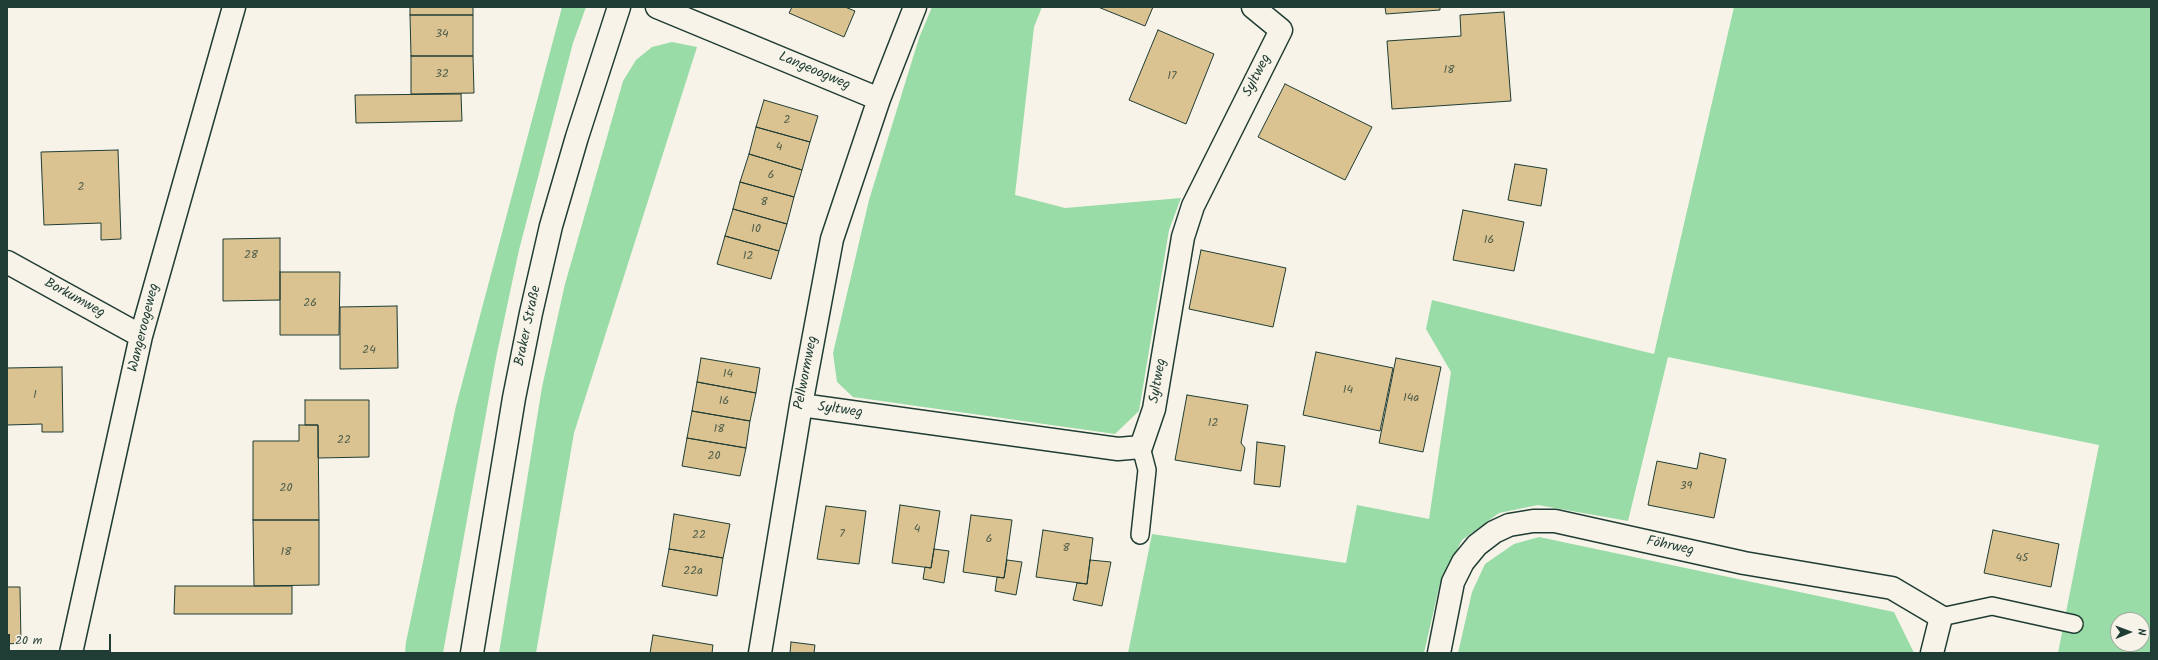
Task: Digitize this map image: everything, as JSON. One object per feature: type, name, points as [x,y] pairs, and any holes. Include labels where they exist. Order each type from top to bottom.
[{"type":"street","name":"Wangeroogeweg","points":[[71,653],[141,336],[234,7]]},
{"type":"street","name":"Braker Straße","points":[[472,653],[513,406],[531,314],[551,226],[572,152],[619,7]]},
{"type":"street","name":"Langeoogweg","points":[[657,7],[879,100]]},
{"type":"street","points":[[879,100],[915,7]]},
{"type":"street","name":"Syltweg","points":[[801,405],[1118,449],[1141,446],[1154,409],[1183,237],[1193,206],[1281,30],[1253,7]]},
{"type":"street","name":"Pellwormweg","points":[[760,653],[801,405],[832,239],[879,100]]},
{"type":"street","name":"Borkumweg","points":[[7,262],[141,336]]},
{"type":"street","name":"Föhrweg","points":[[1439,653],[1453,582],[1463,562],[1477,545],[1494,532],[1509,525],[1533,521],[1555,521],[1744,563],[1892,588],[1941,617]]},
{"type":"street","points":[[1932,653],[1941,617]]},
{"type":"lane","points":[[1140,534],[1147,470],[1141,446]]},
{"type":"lane","points":[[1941,617],[1992,606],[2074,624]]},
{"type":"green space","points":[[562,7],[586,7],[573,43],[519,250],[496,358],[443,653],[405,653],[406,642],[456,406]]},
{"type":"green space","points":[[932,7],[1042,7],[1034,27],[1015,195],[1065,208],[1181,198],[1169,230],[1139,411],[1115,434],[853,397],[837,382],[833,353],[869,200],[919,38]]},
{"type":"green space","points":[[1734,7],[2151,7],[2151,653],[2058,653],[2099,445],[1668,357],[1628,521],[1538,505],[1499,513],[1462,540],[1440,583],[1424,653],[1128,653],[1152,534],[1346,563],[1357,505],[1429,519],[1451,372],[1426,329],[1432,300],[1654,354]]},
{"type":"green space","points":[[672,42],[697,47],[574,433],[536,653],[499,653],[542,387],[565,284],[623,81],[636,60],[652,47]]},
{"type":"green space","points":[[1539,537],[1894,612],[1914,653],[1458,653],[1472,592],[1485,564],[1514,544]]},
{"type":"building","points":[[410,7],[473,7],[473,15],[410,15]]},
{"type":"building","points":[[792,7],[845,7],[855,11],[844,37],[789,13]]},
{"type":"building","points":[[1098,7],[1153,7],[1145,26]]},
{"type":"building","points":[[1385,7],[1440,7],[1440,10],[1386,14]]},
{"type":"building","points":[[1504,12],[1511,101],[1392,109],[1387,41],[1461,36],[1460,15]]},
{"type":"building","points":[[410,15],[473,15],[473,56],[411,56]]},
{"type":"building","points":[[1158,30],[1214,54],[1186,124],[1129,100]]},
{"type":"building","points":[[411,56],[473,56],[474,93],[411,94]]},
{"type":"building","points":[[1285,84],[1372,127],[1345,180],[1258,137]]},
{"type":"building","points":[[461,94],[462,121],[356,123],[355,95]]},
{"type":"building","points":[[764,100],[818,116],[810,142],[756,127]]},
{"type":"building","points":[[756,127],[810,142],[802,170],[749,154]]},
{"type":"building","points":[[118,150],[121,239],[101,240],[101,223],[44,225],[41,152]]},
{"type":"building","points":[[749,154],[802,170],[794,197],[740,182]]},
{"type":"building","points":[[1515,164],[1547,169],[1541,206],[1508,200]]},
{"type":"building","points":[[740,182],[794,197],[787,224],[733,209]]},
{"type":"building","points":[[733,209],[787,224],[779,251],[725,236]]},
{"type":"building","points":[[1463,210],[1524,222],[1514,271],[1453,260]]},
{"type":"building","points":[[725,236],[779,251],[771,279],[717,264]]},
{"type":"building","points":[[280,238],[280,300],[223,301],[223,239]]},
{"type":"building","points":[[1201,250],[1286,268],[1273,327],[1189,309]]},
{"type":"building","points":[[280,272],[340,272],[339,335],[280,335]]},
{"type":"building","points":[[397,306],[398,368],[340,369],[340,307]]},
{"type":"building","points":[[1316,352],[1393,368],[1380,431],[1303,415]]},
{"type":"building","points":[[701,358],[760,368],[756,393],[697,382]]},
{"type":"building","points":[[1396,358],[1441,367],[1423,452],[1379,443]]},
{"type":"building","points":[[62,367],[63,432],[42,432],[42,424],[7,425],[7,368]]},
{"type":"building","points":[[697,382],[756,393],[750,421],[692,411]]},
{"type":"building","points":[[1187,395],[1248,405],[1241,443],[1245,448],[1241,471],[1175,460]]},
{"type":"building","points":[[305,400],[369,400],[369,457],[318,458],[318,425],[305,425]]},
{"type":"building","points":[[692,411],[750,421],[746,448],[687,438]]},
{"type":"building","points":[[299,425],[318,425],[319,520],[253,520],[253,441],[299,441]]},
{"type":"building","points":[[687,438],[746,448],[740,476],[682,466]]},
{"type":"building","points":[[1257,442],[1285,446],[1280,487],[1254,484]]},
{"type":"building","points":[[1700,453],[1726,459],[1714,518],[1648,505],[1657,461],[1697,469]]},
{"type":"building","points":[[900,505],[940,511],[931,568],[892,563]]},
{"type":"building","points":[[826,506],[866,511],[859,564],[817,559]]},
{"type":"building","points":[[674,514],[730,524],[723,558],[669,549]]},
{"type":"building","points":[[971,515],[1012,520],[1004,578],[963,572]]},
{"type":"building","points":[[253,520],[319,520],[319,585],[254,586]]},
{"type":"building","points":[[1043,530],[1093,538],[1087,584],[1036,577]]},
{"type":"building","points":[[1993,530],[2059,544],[2051,587],[1984,573]]},
{"type":"building","points":[[669,549],[723,558],[717,596],[662,586]]},
{"type":"building","points":[[934,549],[949,551],[944,583],[923,579],[925,567],[931,568]]},
{"type":"building","points":[[1007,560],[1022,562],[1016,595],[995,591],[997,577],[1004,578]]},
{"type":"building","points":[[1090,560],[1111,562],[1102,606],[1073,600],[1077,583],[1087,584]]},
{"type":"building","points":[[175,586],[292,586],[292,614],[174,614]]},
{"type":"building","points":[[7,587],[20,587],[21,643],[7,644]]},
{"type":"building","points":[[653,635],[713,645],[712,653],[650,653]]},
{"type":"building","points":[[791,642],[815,645],[814,653],[790,653]]}]
